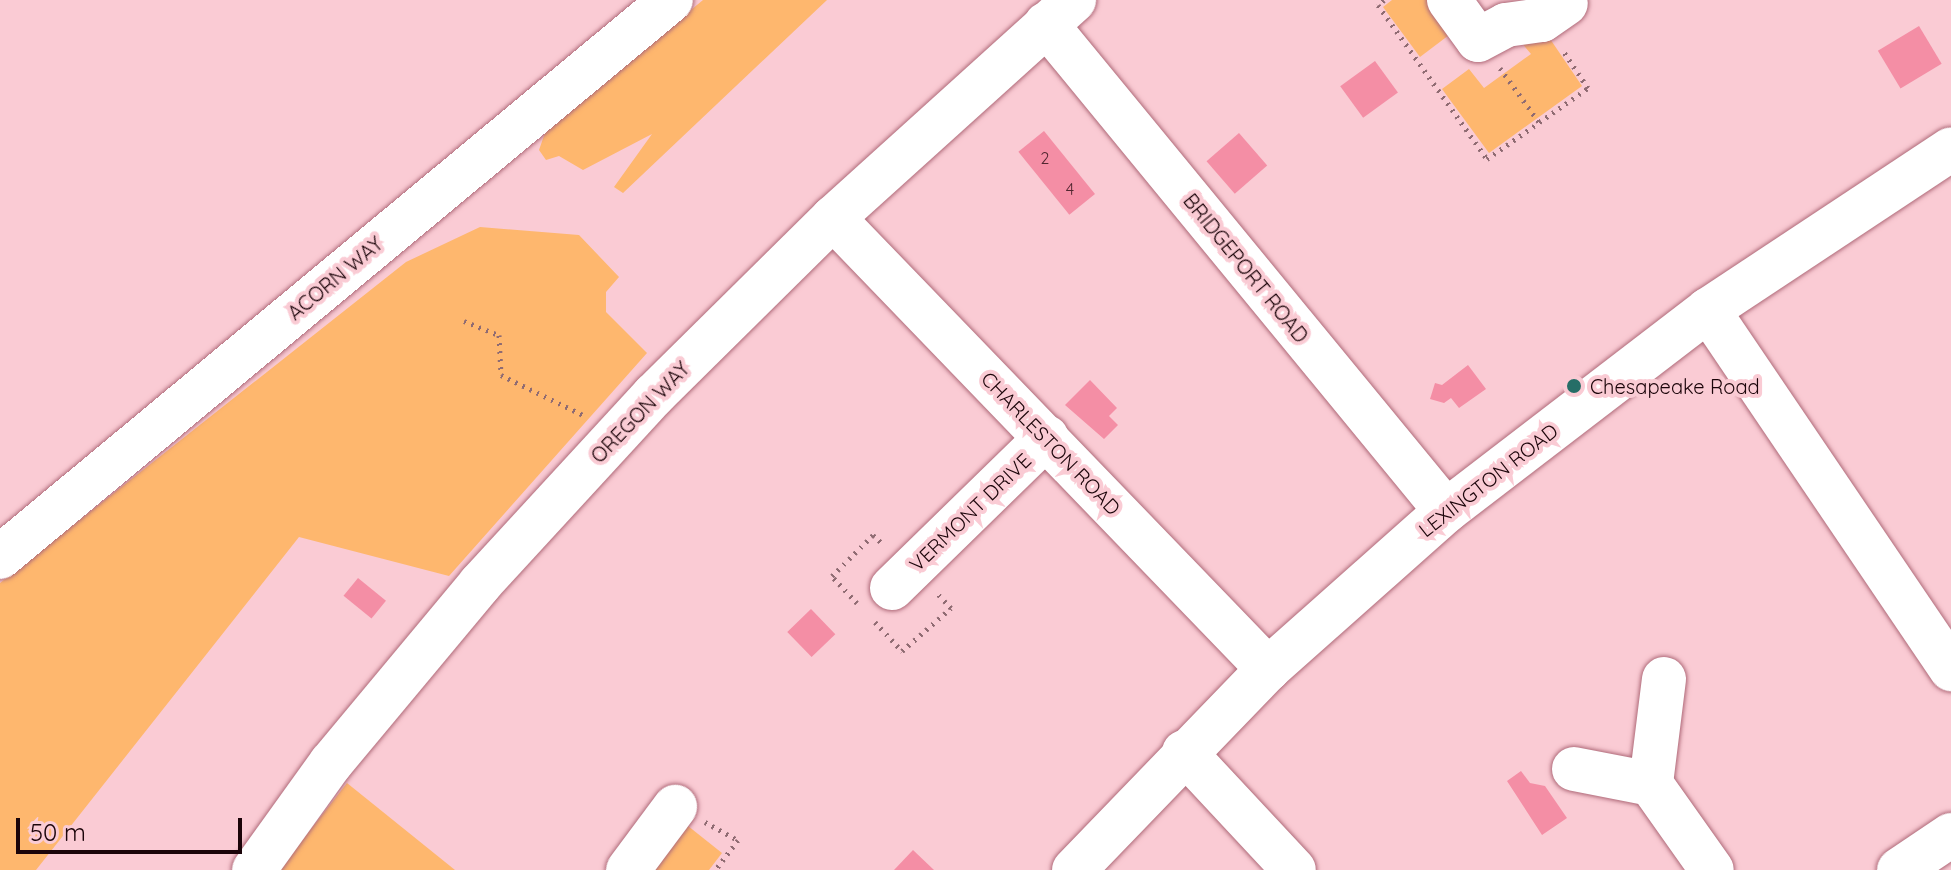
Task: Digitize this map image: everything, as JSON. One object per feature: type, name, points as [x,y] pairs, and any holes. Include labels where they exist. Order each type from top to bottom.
[{"type":"street","name":"ACORN WAY","points":[[0,557],[671,0]]},
{"type":"street","points":[[1449,0],[1478,40],[1506,25],[1554,11]]},
{"type":"street","name":"OREGON WAY","points":[[254,870],[331,763],[480,584],[615,437],[833,218],[1060,12]]},
{"type":"street","name":"BRIDGEPORT ROAD","points":[[1060,12],[1446,511]]},
{"type":"street","name":"LEXINGTON ROAD","points":[[1074,870],[1184,752],[1268,669],[1446,511],[1708,310],[1951,149]]},
{"type":"street","name":"CHARLESTON ROAD","points":[[833,218],[1268,669]]},
{"type":"street","points":[[1708,310],[1951,669]]},
{"type":"street","name":"VERMONT DRIVE","points":[[892,588],[1047,437]]},
{"type":"street","points":[[1664,679],[1651,784],[1712,870]]},
{"type":"street","points":[[1184,752],[1294,870]]},
{"type":"street","points":[[1574,769],[1651,784]]},
{"type":"street","points":[[628,870],[675,807]]},
{"type":"street","points":[[1899,870],[1951,835]]},
{"type":"path","points":[[1384,0],[1378,5],[1487,159],[1588,88],[1554,11]]},
{"type":"path","points":[[1478,40],[1539,122]]},
{"type":"path","points":[[464,321],[499,335],[501,375],[553,398],[615,437]]},
{"type":"path","points":[[675,807],[738,840],[715,870]]},
{"type":"shaded area","points":[[703,0],[827,0],[623,193],[614,187],[652,134],[583,170],[559,156],[546,160],[539,150],[546,130]]},
{"type":"shaded area","points":[[1392,0],[1430,0],[1453,32],[1420,57],[1383,7]]},
{"type":"shaded area","points":[[1542,27],[1582,86],[1489,153],[1442,89],[1469,69],[1484,88],[1531,54],[1515,35]]},
{"type":"shaded area","points":[[480,227],[579,235],[619,277],[606,292],[606,312],[647,353],[449,576],[299,537],[36,870],[0,870],[0,583],[406,262]]},
{"type":"shaded area","points":[[347,783],[455,870],[279,870]]},
{"type":"shaded area","points":[[683,822],[722,853],[709,870],[647,870]]},
{"type":"building","points":[[1919,26],[1942,64],[1901,88],[1878,51]]},
{"type":"building","points":[[1375,61],[1398,93],[1363,118],[1340,86]]},
{"type":"building","points":[[1044,131],[1095,194],[1069,215],[1018,152]]},
{"type":"building","points":[[1239,133],[1267,165],[1235,194],[1207,161]]},
{"type":"building","points":[[1468,365],[1486,389],[1459,408],[1451,398],[1444,403],[1430,399],[1435,383],[1442,385]]},
{"type":"building","points":[[1090,380],[1117,408],[1109,416],[1118,425],[1104,439],[1065,405]]},
{"type":"building","points":[[358,578],[386,601],[372,619],[344,596]]},
{"type":"building","points":[[811,609],[835,634],[812,657],[787,632]]},
{"type":"building","points":[[1521,771],[1530,783],[1545,786],[1567,818],[1542,835],[1507,781]]},
{"type":"building","points":[[913,850],[934,870],[894,870]]},
{"type":"place","name":"Chesapeake Road","points":[[1574,386]]}]
